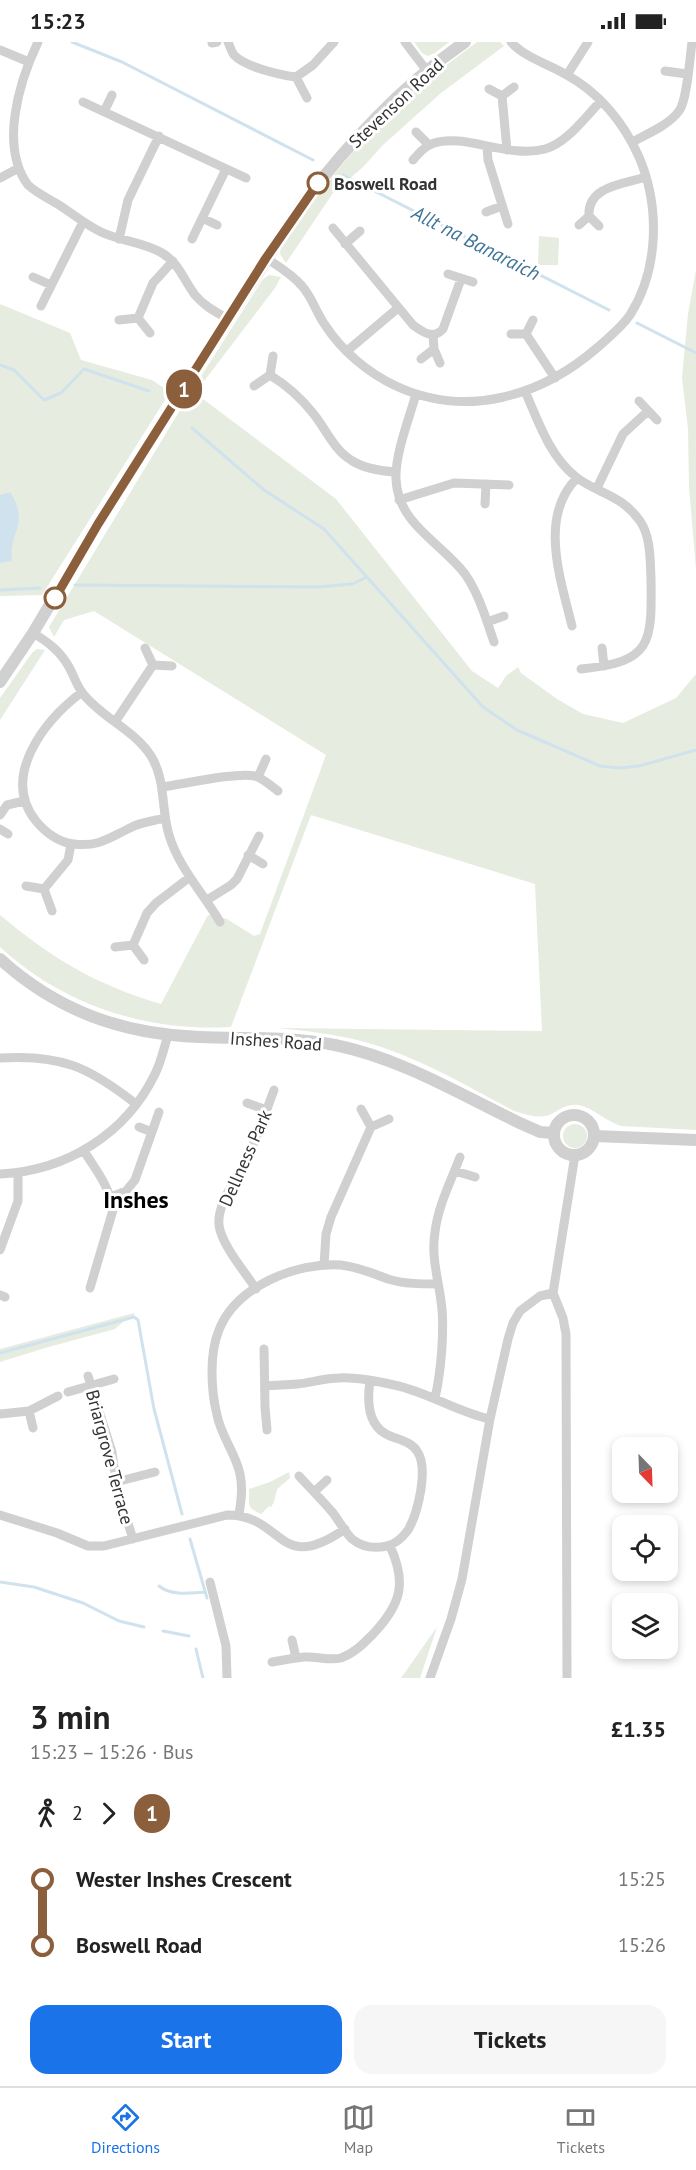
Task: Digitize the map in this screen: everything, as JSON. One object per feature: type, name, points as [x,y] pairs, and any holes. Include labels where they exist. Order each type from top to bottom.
[{"type":"street","points":[[38,42],[11,111],[6,131],[8,148],[15,170],[41,195],[83,222],[119,239],[142,244],[173,261],[180,268],[194,294],[204,304],[228,319]]},
{"type":"street","points":[[212,43],[216,42]]},
{"type":"street","points":[[228,42],[234,54],[243,62],[264,70],[296,77],[313,65],[334,42]]},
{"type":"street","points":[[405,42],[428,71]]},
{"type":"street","name":"Stevenson Road","points":[[0,682],[302,204],[336,160],[380,113],[465,42]]},
{"type":"street","points":[[266,258],[290,274],[303,287],[324,325],[347,351],[377,376],[416,394],[442,400],[484,400],[525,391],[555,378],[585,358],[630,315],[642,289],[651,261],[654,232],[652,203],[646,177],[632,142],[618,120],[601,101],[567,75],[523,52],[511,42]]},
{"type":"street","points":[[567,75],[588,42]]},
{"type":"street","points":[[632,142],[671,120],[685,102],[692,42]]},
{"type":"street","points":[[0,50],[29,62]]},
{"type":"street","points":[[665,71],[687,74]]},
{"type":"street","points":[[296,77],[307,98]]},
{"type":"street","points":[[502,96],[514,87]]},
{"type":"street","points":[[489,89],[502,96]]},
{"type":"street","points":[[104,112],[112,95]]},
{"type":"street","points":[[502,96],[507,150]]},
{"type":"street","points":[[413,160],[429,145],[442,141],[507,150],[534,151],[556,144],[601,101]]},
{"type":"street","points":[[83,102],[246,178]]},
{"type":"street","points":[[416,132],[429,145]]},
{"type":"street","points":[[119,239],[128,200],[159,136]]},
{"type":"street","points":[[487,147],[486,154],[508,224]]},
{"type":"street","points":[[192,239],[226,169]]},
{"type":"street","points":[[0,178],[15,170]]},
{"type":"street","points":[[579,225],[589,216],[590,202],[595,194],[646,177]]},
{"type":"street","points":[[486,212],[502,206]]},
{"type":"street","points":[[589,216],[599,226]]},
{"type":"street","points":[[202,218],[217,225]]},
{"type":"street","points":[[41,306],[83,222]]},
{"type":"street","points":[[333,228],[398,308],[413,325],[425,333],[433,335],[440,333],[443,329],[461,279]]},
{"type":"street","points":[[345,244],[360,231]]},
{"type":"street","points":[[138,318],[153,283],[173,261]]},
{"type":"street","points":[[448,274],[473,282]]},
{"type":"street","points":[[33,277],[51,285]]},
{"type":"street","points":[[347,351],[398,308]]},
{"type":"street","points":[[119,320],[138,318]]},
{"type":"street","points":[[138,318],[150,333]]},
{"type":"street","points":[[526,334],[532,320]]},
{"type":"street","points":[[511,334],[526,334]]},
{"type":"street","points":[[526,334],[555,378]]},
{"type":"street","points":[[433,335],[434,349],[440,363]]},
{"type":"street","points":[[421,359],[434,349]]},
{"type":"street","points":[[254,386],[270,375],[273,356]]},
{"type":"street","points":[[270,375],[287,386],[312,412],[343,455],[365,466],[396,472]]},
{"type":"street","points":[[525,391],[561,462],[577,478],[617,499],[629,509],[641,522],[651,555],[651,630],[645,643],[637,652],[616,664],[581,669]]},
{"type":"street","points":[[416,394],[396,472],[399,500],[411,522],[454,561],[466,576],[475,591],[494,642]]},
{"type":"street","points":[[639,401],[657,420]]},
{"type":"street","points":[[597,488],[623,434],[648,411]]},
{"type":"street","points":[[572,626],[556,562],[556,543],[557,514],[568,487],[577,478]]},
{"type":"street","points":[[399,500],[446,484],[509,485]]},
{"type":"street","points":[[485,504],[486,484]]},
{"type":"street","points":[[487,622],[504,615]]},
{"type":"street","points":[[33,633],[56,648],[82,692],[97,710],[135,737],[152,758],[162,787],[165,818],[174,848],[220,922]]},
{"type":"street","points":[[145,648],[153,665]]},
{"type":"street","points":[[602,648],[604,666]]},
{"type":"street","points":[[115,722],[153,665]]},
{"type":"street","points":[[153,665],[172,666]]},
{"type":"street","points":[[82,692],[60,709],[32,744],[25,757],[21,779],[24,801],[32,818],[54,837],[71,844],[103,842],[141,823],[165,818]]},
{"type":"street","points":[[258,777],[266,759]]},
{"type":"street","points":[[162,787],[237,776],[258,777],[278,791]]},
{"type":"street","points":[[0,815],[7,805],[24,801]]},
{"type":"street","points":[[207,900],[231,885],[259,836]]},
{"type":"street","points":[[44,889],[68,860],[71,844]]},
{"type":"street","points":[[248,855],[263,864]]},
{"type":"street","points":[[133,945],[147,914],[156,903],[190,877]]},
{"type":"street","points":[[26,886],[44,889]]},
{"type":"street","points":[[44,889],[52,911]]},
{"type":"street","points":[[115,947],[133,945]]},
{"type":"street","points":[[133,945],[144,960]]},
{"type":"street","name":"Inshes Road","points":[[0,959],[19,976],[61,1003],[108,1023],[168,1035],[289,1039],[344,1047],[404,1066],[522,1124],[540,1132],[554,1133]]},
{"type":"street","points":[[0,1174],[18,1173],[50,1165],[84,1151],[120,1123],[155,1075],[168,1035]]},
{"type":"street","points":[[0,1058],[39,1057],[63,1061],[101,1078],[136,1104]]},
{"type":"street","name":"Dellness Park","points":[[256,1288],[228,1246],[219,1225],[220,1212],[245,1162],[274,1090]]},
{"type":"street","points":[[247,1103],[267,1110]]},
{"type":"street","points":[[361,1109],[371,1127]]},
{"type":"street","points":[[111,1197],[126,1191],[135,1180],[159,1112]]},
{"type":"street","points":[[578,1115],[590,1123],[594,1136],[590,1147],[581,1154],[569,1155],[559,1149],[554,1133],[559,1121],[565,1117],[578,1115]]},
{"type":"street","points":[[324,1265],[326,1234],[331,1217],[371,1127],[389,1119]]},
{"type":"street","points":[[139,1127],[152,1132]]},
{"type":"street","points":[[594,1136],[696,1140]]},
{"type":"street","points":[[84,1151],[111,1197],[113,1210],[90,1288]]},
{"type":"street","points":[[567,1678],[566,1334],[563,1317],[553,1293],[575,1155]]},
{"type":"street","points":[[435,1398],[439,1371],[442,1303],[434,1255],[435,1232],[440,1209],[460,1157]]},
{"type":"street","points":[[455,1171],[475,1177]]},
{"type":"street","points":[[0,1250],[18,1201],[18,1173]]},
{"type":"street","points":[[239,1515],[242,1488],[240,1473],[217,1416],[213,1359],[219,1328],[227,1315],[256,1288],[289,1271],[324,1265],[359,1268],[405,1283],[438,1284]]},
{"type":"street","points":[[430,1678],[451,1619],[462,1579],[490,1419],[513,1323],[520,1311],[530,1302],[540,1296],[553,1293]]},
{"type":"street","points":[[264,1349],[267,1430]]},
{"type":"street","name":"Briargrove Terrace","points":[[88,1376],[112,1452],[119,1502],[133,1539]]},
{"type":"street","points":[[265,1386],[299,1384],[341,1377],[370,1381],[396,1385],[435,1398],[460,1411],[490,1419]]},
{"type":"street","points":[[68,1392],[114,1379]]},
{"type":"street","points":[[299,1476],[352,1538],[362,1545],[376,1548],[390,1546],[401,1539],[408,1529],[424,1477],[423,1462],[417,1450],[407,1442],[387,1435],[372,1420],[368,1408],[370,1381]]},
{"type":"street","points":[[0,1414],[29,1411],[58,1396]]},
{"type":"street","points":[[29,1411],[33,1428]]},
{"type":"street","points":[[116,1482],[155,1472]]},
{"type":"street","points":[[314,1492],[327,1480]]},
{"type":"street","points":[[0,1515],[57,1533],[88,1546],[104,1546],[227,1515],[239,1515],[262,1524],[286,1543],[295,1546],[318,1545],[345,1529]]},
{"type":"street","points":[[272,1662],[296,1658],[339,1658],[361,1647],[387,1620],[394,1610],[399,1595],[399,1569],[390,1546]]},
{"type":"street","points":[[210,1582],[226,1646],[227,1678]]},
{"type":"street","points":[[292,1640],[296,1658]]},
{"type":"shaded area","points":[[414,42],[449,42],[428,56],[422,53]]},
{"type":"shaded area","points":[[477,42],[500,42],[504,46],[441,93],[333,193],[286,263],[280,254],[281,246],[347,159],[412,93]]},
{"type":"shaded area","points":[[539,236],[559,238],[558,265],[538,265]]},
{"type":"shaded area","points":[[696,270],[696,569],[689,487],[688,429],[682,378],[688,314]]},
{"type":"shaded area","points":[[269,275],[281,277],[195,393],[336,499],[472,671],[498,688],[506,676],[518,667],[521,673],[557,699],[583,714],[623,723],[676,698],[696,674],[696,1130],[621,1126],[578,1105],[567,1106],[547,1116],[528,1115],[514,1111],[420,1062],[381,1047],[341,1036],[279,1028],[542,1031],[535,884],[311,815],[231,1027],[168,1025],[107,1011],[51,985],[0,947],[0,915],[38,945],[75,968],[115,988],[161,1004],[208,915],[227,919],[254,936],[260,934],[326,755],[94,611],[64,620],[54,637],[49,627],[191,392],[263,279]]},
{"type":"shaded area","points":[[0,304],[70,333],[81,360],[152,380],[170,392],[42,595],[0,596]]},
{"type":"shaded area","points":[[37,649],[45,650],[0,720],[0,698]]},
{"type":"shaded area","points":[[575,1124],[584,1127],[587,1136],[584,1145],[575,1148],[566,1145],[563,1136],[566,1127]]},
{"type":"shaded area","points":[[134,1313],[134,1317],[125,1320],[115,1329],[0,1362],[0,1349]]},
{"type":"shaded area","points":[[289,1472],[290,1478],[277,1489],[271,1507],[269,1506],[261,1514],[250,1507],[249,1489]]},
{"type":"shaded area","points":[[437,1627],[420,1678],[401,1678]]},
{"type":"water","points":[[10,492],[16,503],[19,521],[13,542],[12,561],[0,563],[0,495]]},
{"type":"waterway","name":"Allt na Banaraich","points":[[72,42],[122,62],[313,160]]},
{"type":"waterway","name":"Allt na Banaraich","points":[[343,175],[609,310]]},
{"type":"waterway","name":"Allt na Banaraich","points":[[637,323],[696,353]]},
{"type":"waterway","points":[[0,365],[14,370],[44,400],[61,393],[84,369],[149,391]]},
{"type":"waterway","points":[[192,428],[264,490],[324,529],[483,707],[517,730],[600,766],[619,768],[639,766],[696,750]]},
{"type":"waterway","points":[[75,585],[317,587],[352,584],[367,577]]},
{"type":"waterway","points":[[0,590],[40,588]]},
{"type":"waterway","points":[[0,1353],[134,1317],[138,1320],[154,1409],[182,1514]]},
{"type":"waterway","points":[[190,1539],[207,1598]]},
{"type":"waterway","points":[[0,1582],[34,1587],[83,1603],[119,1621],[144,1627]]},
{"type":"waterway","points":[[159,1586],[175,1593],[205,1592]]},
{"type":"waterway","points":[[163,1631],[189,1636]]},
{"type":"waterway","points":[[196,1649],[203,1678]]},
{"type":"bus line","name":"1","points":[[55,598],[98,524],[266,258],[318,183]]},
{"type":"place","name":"Boswell Road","points":[[318,183]]},
{"type":"district","name":"Inshes","points":[[136,1199]]}]
